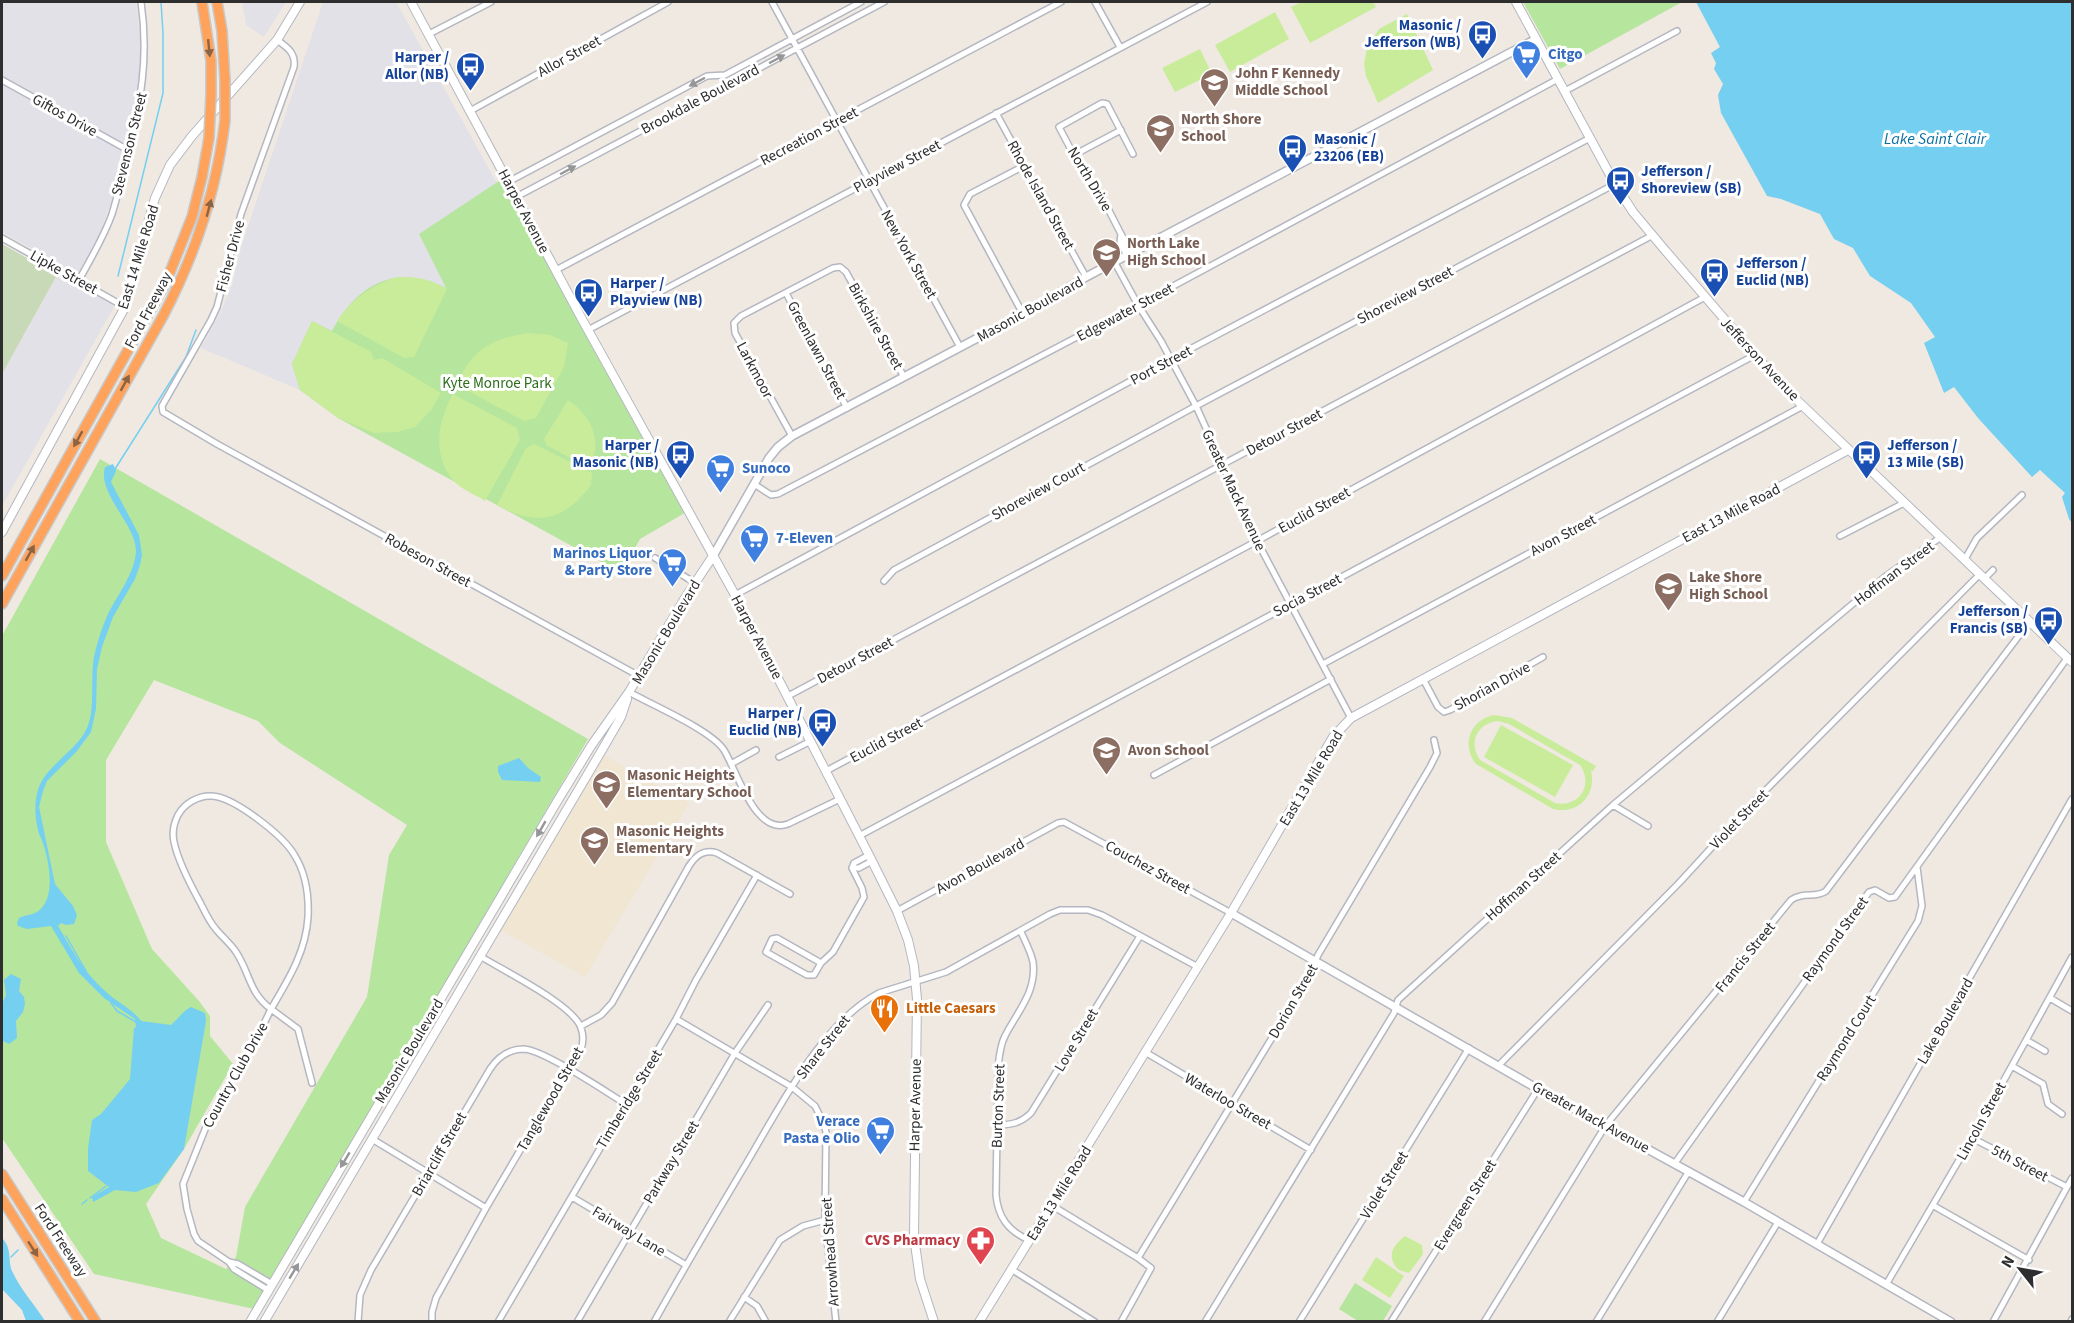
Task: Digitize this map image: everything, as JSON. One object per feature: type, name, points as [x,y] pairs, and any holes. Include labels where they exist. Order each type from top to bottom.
[{"type":"highway","name":"Ford Freeway","points":[[2,576],[166,282],[192,217],[202,177],[211,95],[210,61],[202,2]]},
{"type":"highway","name":"Ford Freeway","points":[[2,604],[163,316],[185,272],[208,208],[220,158],[225,120],[222,31],[217,2]]},
{"type":"highway","name":"Ford Freeway","points":[[2,1174],[96,1322]]},
{"type":"highway","name":"Ford Freeway","points":[[2,1199],[80,1322]]},
{"type":"main road","name":"East 14 Mile Road","points":[[2,532],[125,307],[153,207],[170,165],[192,136],[277,40],[300,2]]},
{"type":"main road","name":"Harper Avenue","points":[[411,2],[588,330],[735,595],[897,911],[911,952],[916,982],[914,1237],[920,1279],[934,1322]]},
{"type":"main road","name":"Jefferson Avenue","points":[[1516,2],[1615,184],[1633,212],[1755,355],[1803,406],[2070,660]]},
{"type":"main road","name":"East 13 Mile Road","points":[[979,1322],[1231,913],[1333,737],[1351,718],[1848,450]]},
{"type":"main road","name":"Masonic Boulevard","points":[[250,1322],[564,790],[614,711],[629,692],[694,583],[713,556]]},
{"type":"main road","name":"Masonic Boulevard","points":[[263,1322],[602,750],[621,717],[629,692]]},
{"type":"main road","points":[[591,746],[602,750]]},
{"type":"main road","points":[[572,777],[581,773],[587,774]]},
{"type":"main road","points":[[564,790],[563,798],[568,806]]},
{"type":"main road","points":[[506,913],[524,873],[525,869],[520,864]]},
{"type":"main road","points":[[481,930],[486,929],[488,932],[478,950],[481,956]]},
{"type":"main road","points":[[434,1033],[430,1034],[427,1030],[438,1003]]},
{"type":"main road","points":[[357,1140],[367,1137],[372,1139]]},
{"type":"main road","points":[[321,1201],[320,1211],[328,1214]]},
{"type":"main road","points":[[263,1322],[276,1295],[275,1286],[270,1287]]},
{"type":"street","name":"Stevenson Street","points":[[79,280],[112,213],[136,125],[144,72],[145,44],[141,2]]},
{"type":"street","points":[[429,34],[490,2]]},
{"type":"street","name":"Allor Street","points":[[470,111],[668,2]]},
{"type":"street","name":"New York Street","points":[[772,2],[960,347]]},
{"type":"street","name":"Brookdale Boulevard","points":[[508,182],[707,76],[725,75],[861,2]]},
{"type":"street","name":"Brookdale Boulevard","points":[[516,197],[884,2]]},
{"type":"street","name":"Recreation Street","points":[[556,270],[1061,2]]},
{"type":"street","points":[[1095,2],[1120,47]]},
{"type":"street","name":"Playview Street","points":[[588,330],[1207,2]]},
{"type":"street","points":[[1565,91],[1677,31]]},
{"type":"street","name":"Masonic Boulevard","points":[[713,556],[774,451],[792,436],[1023,314],[1114,262],[1536,39]]},
{"type":"street","name":"Fisher Drive","points":[[218,444],[165,414],[162,406],[214,312],[241,214],[294,67],[293,54],[277,40]]},
{"type":"street","name":"Edgewater Street","points":[[754,484],[771,495],[778,494],[1138,305],[1558,79]]},
{"type":"street","name":"Giftos Drive","points":[[2,80],[128,150]]},
{"type":"street","name":"North Drive","points":[[1129,255],[1100,193],[1087,180],[1059,127],[1102,103],[1107,104],[1133,154]]},
{"type":"street","name":"Rhode Island Street","points":[[996,113],[1086,278]]},
{"type":"street","points":[[1074,154],[1121,130]]},
{"type":"street","name":"Port Street","points":[[735,595],[1171,359],[1590,138]]},
{"type":"street","points":[[1023,314],[964,205],[970,194],[1024,166]]},
{"type":"street","name":"Shoreview Street","points":[[1196,406],[1615,184]]},
{"type":"street","name":"Detour Street","points":[[788,696],[1653,235]]},
{"type":"street","name":"Lipke Street","points":[[2,238],[125,307]]},
{"type":"street","name":"Greater Mack Avenue","points":[[1114,262],[1196,406],[1257,542],[1351,718]]},
{"type":"street","name":"Birkshire Street","points":[[786,293],[833,268],[843,269],[904,377]]},
{"type":"street","name":"Greenlawn Street","points":[[786,293],[847,408]]},
{"type":"street","name":"Larkmoor","points":[[786,293],[741,316],[734,323],[734,327],[792,436]]},
{"type":"street","name":"Euclid Street","points":[[826,771],[1257,542],[1705,297]]},
{"type":"street","name":"Socia Street","points":[[859,836],[1755,355]]},
{"type":"street","name":"Shoreview Court","points":[[884,581],[894,570],[1196,406]]},
{"type":"street","name":"Avon Street","points":[[1323,664],[1803,406]]},
{"type":"street","name":"Robeson Street","points":[[218,444],[639,676]]},
{"type":"street","points":[[1965,560],[1977,538],[2022,495]]},
{"type":"street","points":[[1840,536],[1904,503]]},
{"type":"street","name":"Hoffman Street","points":[[1205,1322],[1394,1013],[1398,1000],[1613,805],[1886,576],[1941,537]]},
{"type":"street","points":[[655,558],[694,583]]},
{"type":"street","name":"Violet Street","points":[[1499,1065],[1679,883],[1747,809],[1983,576],[1993,570]]},
{"type":"street","name":"Francis Street","points":[[1484,1322],[1606,1125],[1791,900],[1800,895],[1822,894],[1826,891],[2030,621]]},
{"type":"street","name":"Shorian Drive","points":[[1423,679],[1438,707],[1444,712],[1543,657]]},
{"type":"street","name":"Raymond Street","points":[[1675,1162],[1869,892],[1875,890],[1885,897],[1892,898],[2070,660]]},
{"type":"street","points":[[1154,775],[1331,680]]},
{"type":"street","points":[[629,692],[713,738],[724,750],[756,812],[766,822],[776,826],[788,824],[840,799]]},
{"type":"street","name":"Dorion Street","points":[[1138,1258],[1233,1104],[1430,767],[1437,753],[1434,740]]},
{"type":"street","points":[[779,758],[810,741]]},
{"type":"street","points":[[731,764],[756,750]]},
{"type":"street","name":"Country Club Drive","points":[[270,1287],[238,1264],[229,1262],[198,1241],[187,1209],[183,1184],[210,1117],[260,1032],[271,1009],[301,955],[308,917],[306,883],[297,858],[277,833],[225,799],[210,795],[201,798],[185,805],[179,813],[173,830],[174,841],[193,890],[213,927],[235,951],[246,970],[255,995],[271,1009],[298,1029],[312,1083]]},
{"type":"street","name":"Lake Boulevard","points":[[1817,1244],[2073,799]]},
{"type":"street","points":[[1613,805],[1648,826]]},
{"type":"street","name":"Couchez Street","points":[[1064,822],[1231,913]]},
{"type":"street","name":"Avon Boulevard","points":[[897,911],[1058,823],[1064,822]]},
{"type":"street","name":"Tanglewood Street","points":[[432,1322],[436,1298],[486,1208],[581,1050],[583,1038],[581,1026],[601,1015],[612,1003],[695,857],[701,853],[713,852],[790,894]]},
{"type":"street","points":[[821,963],[777,938],[772,939],[766,948],[766,952],[807,975],[814,975],[821,963],[838,944],[864,897],[852,868],[859,868],[870,858]]},
{"type":"street","name":"Raymond Court","points":[[1744,1202],[1916,927],[1922,913],[1917,867]]},
{"type":"street","name":"Timberidge Street","points":[[498,1322],[676,1019],[757,875]]},
{"type":"street","name":"Share Street","points":[[654,1322],[792,1087],[828,1037],[858,1006],[879,993],[946,972],[1060,910],[1080,909],[1095,912],[1198,967]]},
{"type":"street","name":"Greater Mack Avenue","points":[[1231,913],[1538,1089],[1675,1162],[1951,1322]]},
{"type":"street","name":"Burton Street","points":[[1021,932],[1033,963],[1031,988],[1024,1005],[1004,1037],[1000,1053],[997,1205],[1007,1226],[1017,1235],[1029,1240]]},
{"type":"street","name":"Love Street","points":[[997,1125],[1019,1123],[1031,1113],[1140,936]]},
{"type":"street","points":[[481,956],[567,1009],[581,1026]]},
{"type":"street","name":"Lincoln Street","points":[[1887,1283],[1934,1206],[2073,957]]},
{"type":"street","points":[[2050,998],[2073,1011]]},
{"type":"street","name":"Parkway Street","points":[[577,1322],[735,1053],[768,1005]]},
{"type":"street","name":"Arrowhead Street","points":[[676,1019],[792,1087],[815,1106],[824,1124],[827,1141],[825,1220],[836,1322]]},
{"type":"street","points":[[2026,1040],[2045,1051]]},
{"type":"street","name":"Violet Street","points":[[1299,1322],[1469,1048]]},
{"type":"street","name":"Briarcliff Street","points":[[358,1322],[359,1303],[364,1283],[490,1069],[500,1056],[515,1050],[530,1050],[626,1104]]},
{"type":"street","name":"Waterloo Street","points":[[1145,1052],[1311,1150]]},
{"type":"street","points":[[2012,1066],[2043,1084],[2048,1104],[2062,1114]]},
{"type":"street","name":"Evergreen Street","points":[[1391,1322],[1538,1089]]},
{"type":"street","name":"5th Street","points":[[1972,1138],[2067,1187]]},
{"type":"street","points":[[372,1139],[486,1208]]},
{"type":"street","points":[[1596,1322],[1689,1171]]},
{"type":"street","points":[[1993,1322],[2073,1178]]},
{"type":"street","name":"Fairway Lane","points":[[572,1197],[686,1265]]},
{"type":"street","points":[[1051,1206],[1151,1268],[1121,1322]]},
{"type":"street","points":[[1934,1206],[2029,1260]]},
{"type":"street","points":[[729,1322],[780,1240],[803,1226],[825,1220]]},
{"type":"street","points":[[1717,1322],[1778,1221]]},
{"type":"street","points":[[1011,1269],[1095,1322]]},
{"type":"street","points":[[744,1297],[757,1306],[766,1322]]},
{"type":"shaded area","points":[[2,2],[136,2],[141,46],[140,76],[135,109],[111,202],[98,238],[74,280],[106,299],[114,307],[2,506],[2,374],[62,266],[2,232]]},
{"type":"shaded area","points":[[242,2],[286,2],[264,37],[246,25]]},
{"type":"shaded area","points":[[323,2],[396,2],[497,183],[419,234],[447,289],[396,277],[362,292],[337,321],[332,332],[292,364],[300,390],[201,348],[232,285],[241,247]]},
{"type":"shaded area","name":"Masonic Heights Elementary","points":[[605,756],[689,803],[585,977],[501,930]]},
{"type":"green space","points":[[1302,2],[1373,2],[1376,7],[1310,43],[1291,7]]},
{"type":"green space","points":[[1523,2],[1682,2],[1560,69]]},
{"type":"green space","points":[[1275,12],[1289,39],[1230,72],[1215,45]]},
{"type":"green space","points":[[1407,14],[1433,70],[1378,103],[1366,76],[1364,64],[1367,48],[1379,29]]},
{"type":"green space","points":[[1200,49],[1212,74],[1175,92],[1162,68]]},
{"type":"green space","name":"Kyte Monroe Park","points":[[505,177],[688,511],[640,539],[621,573],[338,418],[300,390],[292,364],[312,321],[332,331],[353,301],[380,282],[395,278],[411,278],[446,288],[419,234]]},
{"type":"green space","points":[[2,244],[57,275],[2,374]]},
{"type":"green space","points":[[396,277],[422,279],[447,289],[414,357],[404,358],[337,321],[363,294]]},
{"type":"green space","points":[[312,321],[371,352],[374,360],[382,358],[441,393],[431,410],[415,427],[397,432],[374,433],[338,418],[300,390],[292,364]]},
{"type":"green space","points":[[528,333],[550,335],[568,343],[564,367],[536,418],[524,421],[457,385],[469,363],[484,348],[503,339]]},
{"type":"green space","points":[[453,394],[517,428],[520,440],[485,501],[457,484],[443,464],[439,440],[440,428]]},
{"type":"green space","points":[[568,400],[583,413],[593,430],[595,448],[588,467],[546,445],[544,439]]},
{"type":"green space","points":[[534,444],[592,473],[591,485],[581,497],[560,513],[548,517],[524,516],[497,505],[526,448]]},
{"type":"green space","points":[[100,459],[588,739],[254,1309],[94,1274],[2,1138],[2,636]],"holes":[[[154,680],[258,721],[280,743],[407,825],[389,855],[367,997],[245,1207],[236,1257],[226,1269],[161,1238],[146,1204],[184,1149],[233,1064],[210,1036],[210,1016],[152,949],[106,842],[106,760]]]},
{"type":"green space","points":[[1494,715],[1512,718],[1596,766],[1593,771],[1591,770],[1591,787],[1584,801],[1570,809],[1553,809],[1476,764],[1469,749],[1470,734],[1479,722]],"holes":[[[1498,721],[1509,724],[1580,765],[1584,773],[1585,787],[1577,798],[1564,804],[1555,803],[1480,760],[1475,747],[1480,730]]]},
{"type":"green space","points":[[1501,725],[1573,765],[1555,797],[1484,757]]},
{"type":"green space","points":[[1405,1236],[1422,1245],[1423,1254],[1409,1273],[1399,1270],[1392,1256],[1394,1248]]},
{"type":"green space","points":[[1376,1257],[1404,1276],[1390,1298],[1362,1280]]},
{"type":"green space","points":[[1355,1283],[1392,1306],[1383,1321],[1358,1321],[1339,1309]]},
{"type":"water","name":"Lake Saint Clair","points":[[1696,2],[2072,2],[2072,523],[2062,497],[2065,493],[2040,470],[2032,477],[1978,418],[1954,387],[1944,393],[1924,343],[1935,337],[1911,303],[1870,276],[1853,248],[1834,239],[1820,214],[1767,196],[1721,113],[1718,95],[1723,84],[1714,69],[1716,63],[1711,53],[1720,47]]},
{"type":"water","points":[[113,464],[116,471],[111,482],[139,535],[142,555],[135,579],[113,617],[102,647],[97,669],[96,709],[91,732],[77,751],[47,781],[39,807],[55,884],[73,906],[77,915],[74,924],[61,923],[58,926],[78,960],[90,975],[109,995],[141,1021],[171,1025],[191,1007],[205,1013],[206,1021],[184,1149],[159,1183],[136,1192],[115,1190],[93,1202],[92,1197],[109,1187],[88,1171],[92,1120],[101,1114],[130,1079],[135,1019],[104,998],[79,973],[51,926],[27,929],[18,926],[17,923],[19,918],[37,912],[43,906],[49,889],[49,869],[38,832],[36,815],[38,790],[53,766],[81,738],[89,723],[93,665],[98,641],[108,614],[135,559],[136,551],[130,530],[106,488],[105,467]]},
{"type":"water","points":[[519,758],[541,777],[540,782],[502,780],[498,766]]},
{"type":"water","points":[[11,974],[21,979],[19,991],[24,997],[25,1004],[23,1012],[16,1021],[17,1038],[9,1044],[2,1038],[2,1004],[6,995],[4,980]]},
{"type":"water","points":[[2,1238],[8,1247],[13,1273],[45,1321],[26,1321],[22,1310],[2,1289]]},
{"type":"waterway","points":[[118,276],[163,93],[161,2]]},
{"type":"waterway","points":[[115,469],[186,357],[196,330]]},
{"type":"waterway","points":[[66,936],[86,971]]},
{"type":"waterway","points":[[111,1003],[117,1011],[136,1022]]},
{"type":"waterway","points":[[90,1198],[106,1186]]},
{"type":"waterway","points":[[82,1204],[87,1200]]},
{"type":"waterway","points":[[11,1257],[18,1250]]},
{"type":"place","name":"Masonic / Jefferson (WB)","points":[[1482,60]]},
{"type":"place","name":"Citgo","points":[[1527,80]]},
{"type":"place","name":"Harper / Allor (NB)","points":[[470,92]]},
{"type":"place","name":"John F Kennedy Middle School","points":[[1214,108]]},
{"type":"place","name":"North Shore School","points":[[1160,154]]},
{"type":"place","name":"Masonic / 23206 (EB)","points":[[1293,174]]},
{"type":"place","name":"Jefferson / Shoreview (SB)","points":[[1620,206]]},
{"type":"place","name":"North Lake High School","points":[[1106,278]]},
{"type":"place","name":"Jefferson / Euclid (NB)","points":[[1715,298]]},
{"type":"place","name":"Harper / Playview (NB)","points":[[589,318]]},
{"type":"place","name":"Harper / Masonic (NB)","points":[[680,480]]},
{"type":"place","name":"Jefferson / 13 Mile (SB)","points":[[1866,480]]},
{"type":"place","name":"Sunoco","points":[[721,494]]},
{"type":"place","name":"7-Eleven","points":[[755,564]]},
{"type":"place","name":"Marinos Liquor & Party Store","points":[[673,588]]},
{"type":"place","name":"Lake Shore High School","points":[[1668,612]]},
{"type":"place","name":"Jefferson / Francis (SB)","points":[[2049,646]]},
{"type":"place","name":"Harper / Euclid (NB)","points":[[823,748]]},
{"type":"place","name":"Avon School","points":[[1107,776]]},
{"type":"place","name":"Masonic Heights Elementary School","points":[[606,810]]},
{"type":"place","name":"Masonic Heights Elementary","points":[[595,866]]},
{"type":"place","name":"Little Caesars","points":[[885,1034]]},
{"type":"place","name":"Verace Pasta e Olio","points":[[881,1156]]},
{"type":"place","name":"CVS Pharmacy","points":[[981,1266]]}]
